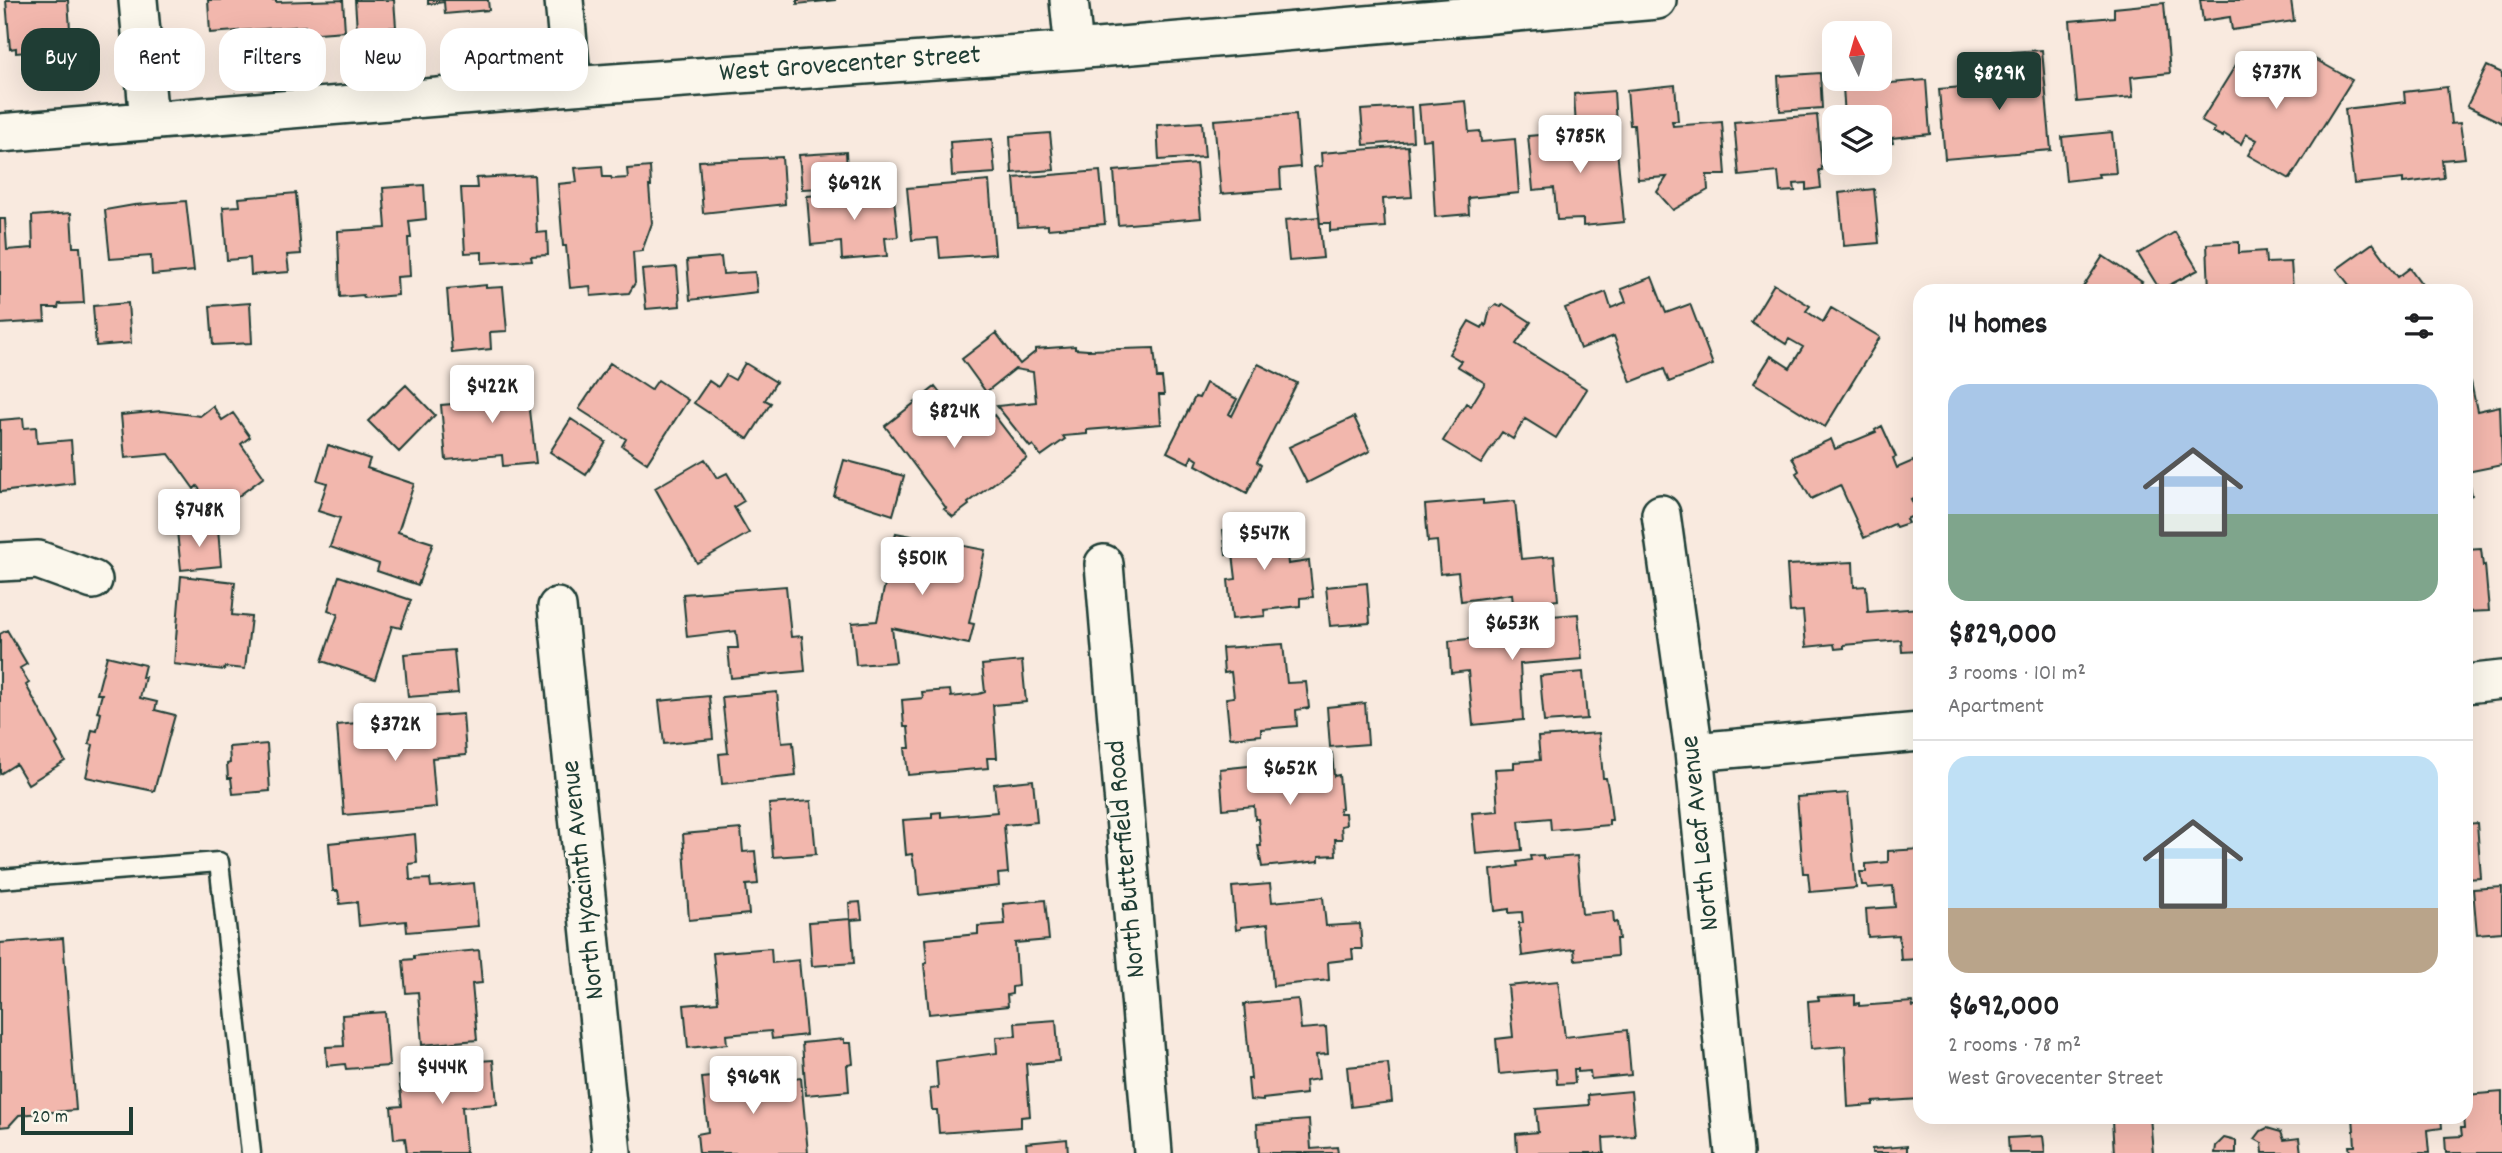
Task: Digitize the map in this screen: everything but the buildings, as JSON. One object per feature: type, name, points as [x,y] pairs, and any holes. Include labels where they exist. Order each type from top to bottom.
[{"type":"street","points":[[138,0],[149,121]]},
{"type":"street","points":[[564,0],[567,28]]},
{"type":"street","points":[[1069,0],[1074,50]]},
{"type":"street","name":"West Grovecenter Street","points":[[588,85],[1074,50],[1657,0]]},
{"type":"street","name":"West Grovecenter Street","points":[[0,133],[512,91]]},
{"type":"street","name":"North Leaf Avenue","points":[[1661,513],[1694,752],[1734,1153]]},
{"type":"street","points":[[0,562],[38,560],[93,580]]},
{"type":"street","name":"North Butterfield Road","points":[[1104,564],[1153,1153]]},
{"type":"street","name":"North Hyacinth Avenue","points":[[557,607],[612,1153]]},
{"type":"street","points":[[2473,683],[2502,680]]},
{"type":"street","points":[[1694,752],[1913,733]]},
{"type":"lane","points":[[0,879],[219,862],[251,1153]]}]
